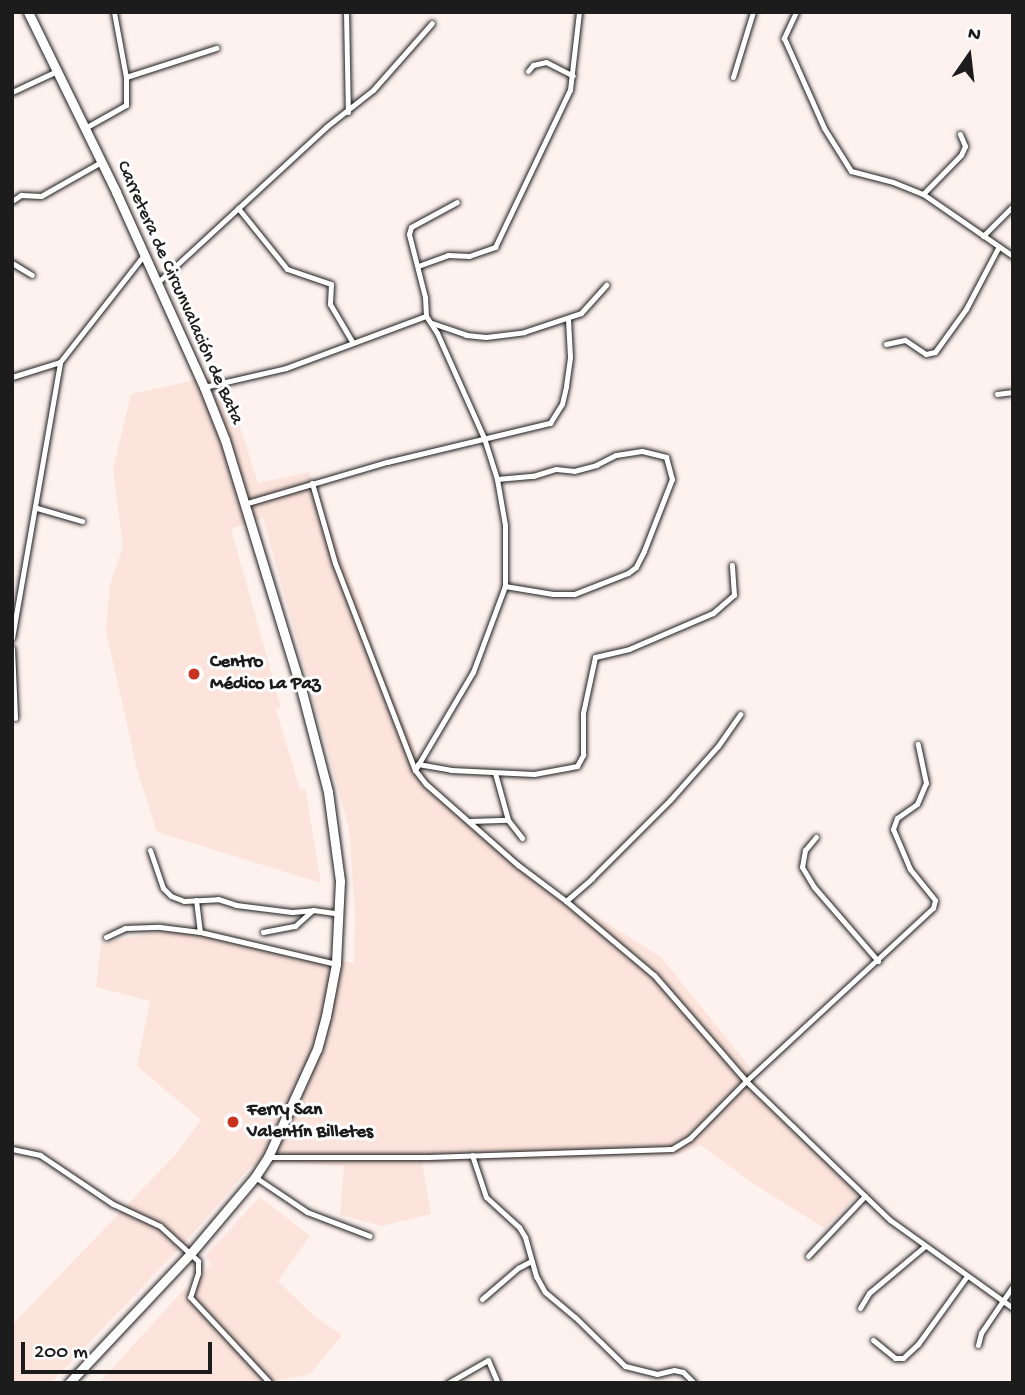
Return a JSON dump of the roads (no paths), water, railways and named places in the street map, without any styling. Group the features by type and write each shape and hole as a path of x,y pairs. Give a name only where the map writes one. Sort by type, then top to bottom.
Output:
{"main road":[{"name":"Carretera de Circunvalación de Bata","path":"28,12 101,162 204,387 244,504 301,688 328,792 340,881 336,964 317,1049 268,1157 255,1177 191,1254 69,1383"}],"street":[{"path":"85,128 126,105 126,78 114,12"},
{"path":"346,12 348,112"},
{"path":"418,267 448,255 469,256 495,247 559,115 573,76 579,12"},
{"path":"733,77 753,12"},
{"path":"796,12 784,38 824,128 842,159 857,174 893,182 923,194 1013,256"},
{"path":"156,284 326,127 348,112 394,69 432,23"},
{"path":"126,78 216,48"},
{"path":"528,71 533,65 546,62 573,76"},
{"path":"12,92 57,71"},
{"path":"923,194 961,155 965,146 960,134"},
{"path":"12,201 21,195 41,196 101,162"},
{"path":"417,767 473,672 505,586 505,525 497,478 484,438 428,319 409,229 457,202"},
{"path":"983,236 1013,206"},
{"path":"238,208 287,269 331,284 330,304 353,343"},
{"path":"886,344 905,340 926,354 935,352 966,309 998,248"},
{"path":"12,638 18,594 37,508 60,362 144,255"},
{"path":"12,263 32,275"},
{"path":"204,387 286,368 428,319 452,332 486,337 524,332 568,320 580,313 606,285"},
{"path":"244,504 312,482 550,423 562,404 566,386 570,357 568,320"},
{"path":"12,377 60,362"},
{"path":"998,394 1013,392"},
{"path":"497,478 533,476 556,469 574,471 616,455 642,451 666,457 673,479 644,551 636,567 628,573 575,594 553,594 505,586"},
{"path":"312,482 335,563 426,784 518,865 566,901 662,983 746,1081 890,1220 1013,1308"},
{"path":"37,508 82,521"},
{"path":"417,767 534,774 577,766 583,755 583,713 595,657 629,649 713,613 734,595 732,565"},
{"path":"12,648 15,718"},
{"path":"566,901 670,800 718,746 740,714"},
{"path":"268,1157 672,1149 690,1138 746,1081 878,961 928,914 935,904 932,896 910,869 893,829 897,818 917,804 926,783 918,744"},
{"path":"495,773 508,820 522,838"},
{"path":"470,821 508,820"},
{"path":"816,837 806,850 802,867 814,887 878,961"},
{"path":"150,850 163,888 171,896 184,901 218,899 236,905 292,912 313,910 340,914"},
{"path":"195,900 200,932"},
{"path":"263,932 295,926 313,910"},
{"path":"106,937 117,930 135,926 200,932 336,964"},
{"path":"12,1149 40,1155 113,1204 154,1222 191,1254 198,1267 190,1297 270,1383"},
{"path":"472,1155 486,1197 519,1227 545,1292 589,1329 625,1366 657,1374 674,1370 682,1372 694,1383"},
{"path":"255,1177 307,1212 370,1236"},
{"path":"808,1256 865,1196"},
{"path":"860,1308 869,1293 925,1246"},
{"path":"482,1299 517,1268 531,1261"},
{"path":"873,1340 895,1358 903,1358 918,1344 967,1276"},
{"path":"978,1345 981,1333 1013,1286"},
{"path":"448,1383 488,1360 498,1383"}],"place":[{"name":"Centro Médico La Paz","path":"194,674"},
{"name":"Ferry San Valentín Billetes","path":"233,1122"}]}
